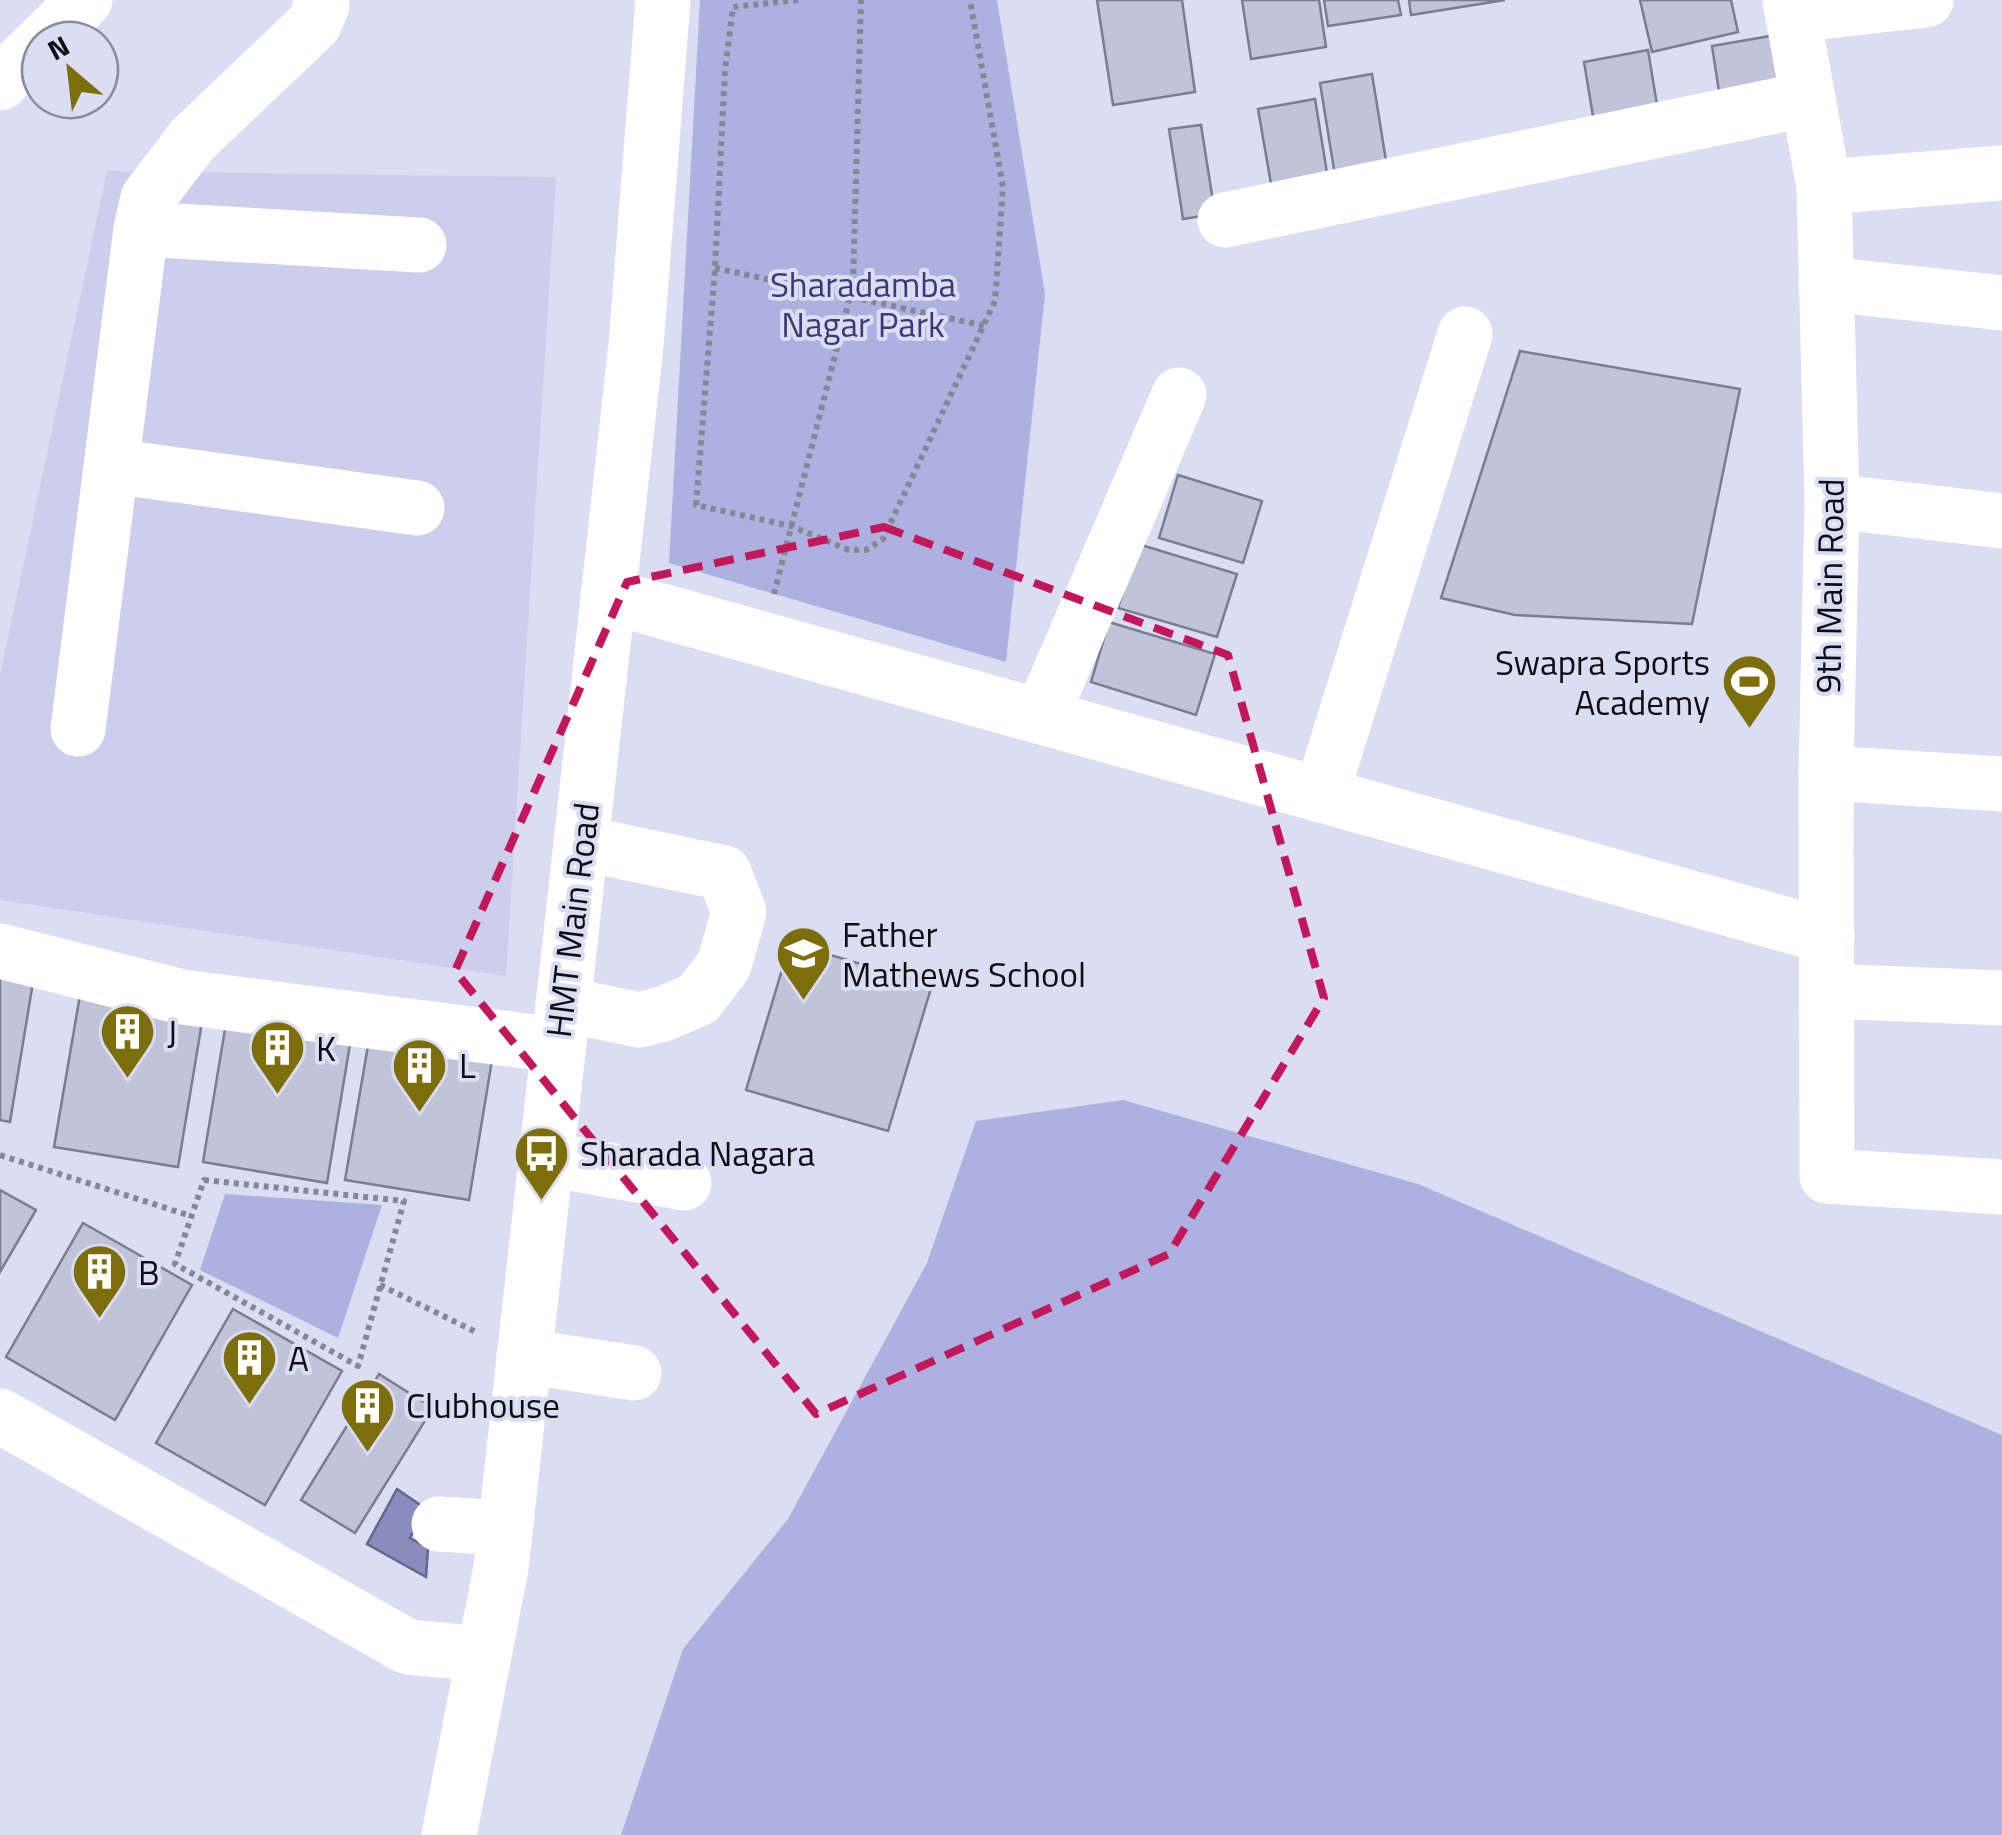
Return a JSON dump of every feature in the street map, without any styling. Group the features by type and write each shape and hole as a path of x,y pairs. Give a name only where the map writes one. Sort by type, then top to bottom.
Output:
{"street":[{"path":"65,20 85,0"},
{"path":"78,729 148,198 192,140 314,24 322,5 320,0"},
{"name":"HMT Main Road","path":"450,1835 501,1568 636,344 663,0"},
{"path":"1792,7 1926,0"},
{"name":"9th Main Road","path":"1792,7 1824,187 1832,501 1826,772 1827,1176 2002,1187"},
{"path":"0,82 20,63"},
{"path":"1225,220 1808,99"},
{"path":"1824,187 2002,172"},
{"path":"141,230 419,245"},
{"path":"1826,284 2002,303"},
{"path":"1321,795 1466,334"},
{"path":"1041,716 1179,395"},
{"path":"112,466 416,508"},
{"path":"1832,501 2002,520"},
{"path":"608,596 1827,936"},
{"path":"1826,772 2002,784"},
{"path":"0,950 182,998 560,1025 639,1020 698,999 724,965 739,912 724,873 580,843"},
{"path":"1826,991 2002,998"},
{"path":"546,1159 684,1184"},
{"path":"524,1356 634,1373"},
{"path":"0,1416 408,1647 484,1654"},
{"path":"439,1524 504,1528"}],"path":[{"path":"798,0 733,7 725,70 715,268 696,504 791,526 850,550 866,550 883,539 995,301 1004,187 970,0"},
{"path":"762,638 853,285 861,0"},
{"path":"715,268 986,326"},
{"path":"0,1156 190,1216"},
{"path":"204,1180 404,1201 358,1366 175,1264 190,1216 204,1180"},
{"path":"380,1285 524,1356"}],"highlighted area":[{"path":"884,527 1228,655 1324,998 1169,1254 816,1414 455,971 627,582"}],"shaded area":[{"path":"107,171 556,177 506,976 0,900 0,675"},
{"path":"397,1489 426,1509 410,1538 428,1548 426,1577 367,1544"}],"green space":[{"name":"Sharadamba Nagar Park","path":"700,0 997,0 1045,294 1006,662 669,563"},
{"path":"1123,1100 1418,1184 2002,1435 2002,1835 621,1835 683,1649 788,1519 927,1263 976,1121"},
{"path":"225,1194 382,1205 338,1338 200,1270"}],"building":[{"path":"1097,0 1182,0 1195,92 1113,105"},
{"path":"1242,0 1319,0 1326,47 1251,59"},
{"path":"1324,0 1398,0 1401,15 1328,26"},
{"path":"1409,0 1505,0 1411,15"},
{"path":"1640,0 1731,0 1738,32 1652,52"},
{"path":"1776,35 1787,100 1722,111 1712,46"},
{"path":"1648,50 1660,123 1596,134 1584,62"},
{"path":"1372,74 1389,179 1337,188 1320,83"},
{"path":"1315,99 1330,191 1274,201 1258,109"},
{"path":"1201,125 1215,214 1183,219 1169,129"},
{"path":"1520,351 1740,389 1692,624 1515,615 1441,598"},
{"path":"1178,475 1262,501 1243,563 1159,538"},
{"path":"1138,544 1237,574 1217,637 1118,608"},
{"path":"1109,622 1215,654 1196,715 1091,682"},
{"path":"790,943 932,985 888,1131 746,1090"},
{"path":"0,964 35,970 10,1122 0,1120"},
{"name":"J","path":"80,995 203,1016 178,1167 54,1147"},
{"name":"K","path":"228,1011 352,1032 327,1183 203,1162"},
{"name":"L","path":"371,1028 494,1048 469,1200 345,1180"},
{"path":"0,1190 36,1210 0,1272"},
{"name":"B","path":"83,1223 192,1285 115,1420 6,1357"},
{"name":"A","path":"233,1309 342,1371 265,1505 156,1443"},
{"name":"Clubhouse","path":"379,1374 433,1408 355,1533 301,1500"}],"place":[{"name":"Swapra Sports Academy","path":"1749,731"},
{"name":"Father Mathews School","path":"803,1003"},
{"name":"J","path":"128,1081"},
{"name":"K","path":"277,1097"},
{"name":"L","path":"420,1114"},
{"name":"Sharada Nagara","path":"541,1202"},
{"name":"B","path":"99,1321"},
{"name":"A","path":"249,1407"},
{"name":"Clubhouse","path":"367,1454"}]}
